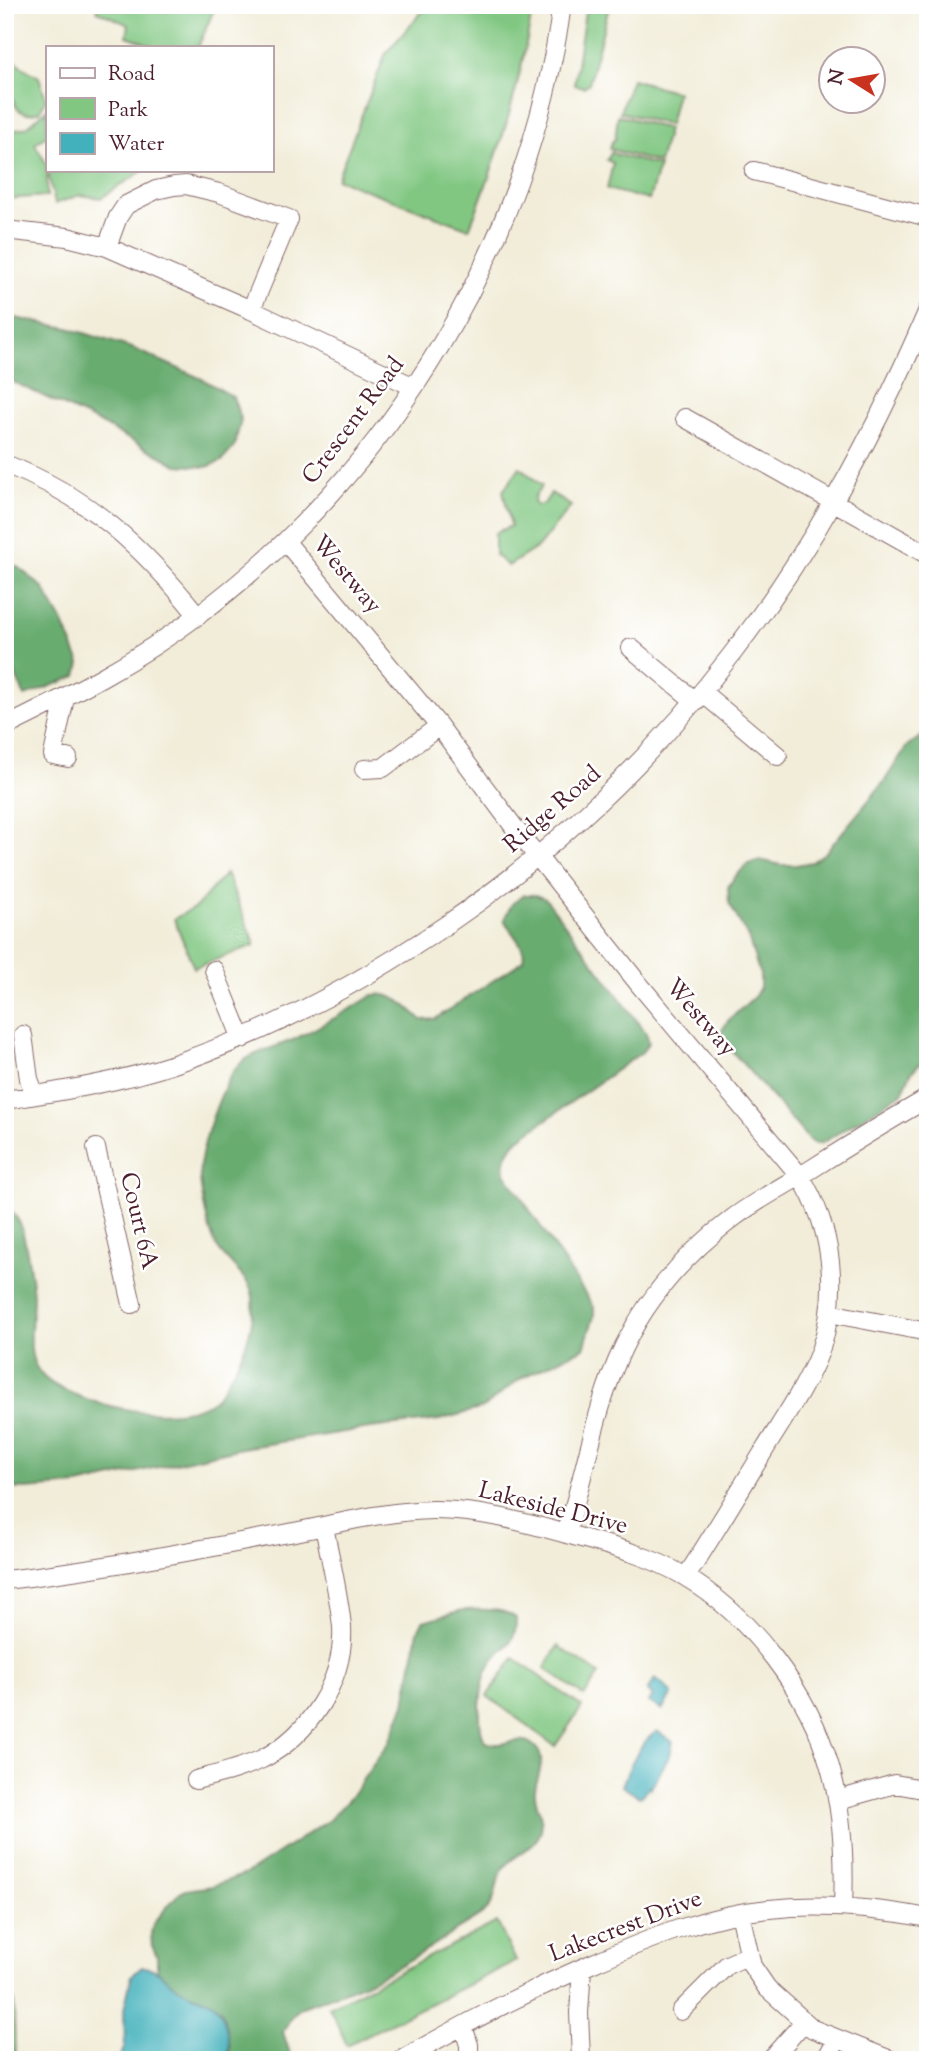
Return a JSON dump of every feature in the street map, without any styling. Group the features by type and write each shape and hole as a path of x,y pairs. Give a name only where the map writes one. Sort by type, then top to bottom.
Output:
{"street":[{"name":"Crescent Road","path":"5,727 117,670 198,616 286,542 350,473 414,387 465,303 506,214 549,81 562,5"},
{"path":"754,171 928,217"},
{"path":"107,247 118,217 126,205 156,190 174,186 186,185 219,193 289,219 251,310"},
{"path":"5,230 67,237 107,247 251,310 414,387"},
{"name":"Ridge Road","path":"5,1100 145,1072 242,1039 302,1012 405,953 473,907 538,857 614,790 699,698 768,606 835,501 889,397 928,310"},
{"path":"685,418 928,555"},
{"path":"5,464 47,481 99,513 133,542 198,616"},
{"name":"Westway","path":"286,542 439,726 638,983 800,1176 815,1202 829,1249 832,1270 829,1313 819,1353 805,1381 686,1577"},
{"path":"631,648 778,756"},
{"path":"65,698 53,755 68,758"},
{"path":"364,769 383,768 439,726"},
{"path":"214,970 242,1039"},
{"path":"23,1035 29,1079 35,1095"},
{"path":"566,1534 610,1379 624,1345 652,1299 670,1276 734,1216 928,1098"},
{"name":"Court 6A","path":"96,1148 132,1304"},
{"path":"829,1313 928,1332"},
{"name":"Lakeside Drive","path":"5,1580 85,1571 379,1515 435,1510 489,1516 566,1534 644,1558 686,1577 710,1594 754,1635 789,1681 817,1731 830,1765 838,1800 843,1854 843,1907"},
{"path":"196,1780 233,1771 265,1758 301,1729 319,1708 328,1691 341,1647 342,1625 324,1526"},
{"path":"838,1800 895,1784 928,1790"},
{"name":"Lakecrest Drive","path":"401,2060 512,2000 638,1943 688,1926 740,1913 800,1906 873,1909 928,1918"},
{"path":"740,1913 749,1955 760,1980 804,2022 837,2040 891,2060"},
{"path":"681,2011 727,1965 749,1955"},
{"path":"580,2059 582,1968"},
{"path":"770,2060 804,2022"},
{"path":"463,2026 469,2045 469,2060"},
{"path":"825,2060 837,2040"}],"green space":[{"path":"98,5 216,5 198,46 153,46 127,36 129,25 97,11"},
{"path":"428,5 533,5 508,119 469,229 337,179 386,53"},
{"path":"586,5 606,5 608,11 589,83 584,87 574,85"},
{"path":"5,50 22,67 39,77 46,99 40,111 23,112 13,99 5,94"},
{"path":"632,79 677,92 669,125 620,112"},
{"path":"46,110 46,136 35,144 46,163 47,196 5,199 5,132 27,127"},
{"path":"618,115 668,129 659,163 610,149 612,141 615,140"},
{"path":"611,153 659,166 649,200 607,189 613,163 607,160"},
{"path":"50,172 141,172 101,198 80,195 55,204 49,177"},
{"path":"5,316 68,328 132,348 202,379 233,397 241,420 234,447 222,461 207,467 177,465 94,420 5,378"},
{"path":"520,467 542,486 534,503 538,506 544,504 551,493 571,506 538,547 508,566 495,555 495,533 511,526 503,491"},
{"path":"5,560 21,569 43,588 62,621 80,663 77,676 25,696 12,664 6,630"},
{"path":"928,732 928,1061 918,1065 911,1073 902,1093 822,1143 815,1144 724,1042 721,1032 728,1021 755,996 760,987 760,975 748,937 729,903 728,887 748,864 760,860 796,865 812,862 826,852 884,782 907,746"},
{"path":"226,873 255,945 194,968 174,919 197,906"},
{"path":"524,895 546,899 646,1033 649,1043 642,1052 516,1141 505,1160 505,1173 594,1307 594,1316 584,1348 521,1378 483,1408 439,1420 242,1448 78,1485 5,1488 5,1207 16,1218 24,1236 33,1295 32,1357 44,1377 72,1394 134,1411 177,1412 197,1408 213,1400 222,1390 242,1353 249,1335 253,1307 248,1284 217,1247 202,1195 200,1165 205,1142 216,1107 231,1075 246,1059 295,1039 373,995 381,994 394,998 422,1020 435,1019 524,960 520,944 504,919 512,904"},
{"path":"463,1610 497,1611 516,1618 514,1635 490,1665 484,1682 480,1703 482,1734 485,1742 492,1744 525,1741 540,1754 541,1766 535,1791 541,1818 540,1833 530,1847 502,1870 494,1898 482,1915 389,1971 300,2008 291,2017 283,2032 292,2060 228,2060 230,2046 221,2009 175,1987 157,1970 157,1956 152,1946 153,1924 178,1894 186,1890 213,1886 248,1873 329,1820 350,1798 389,1742 405,1704 418,1631 423,1621"},
{"path":"558,1646 599,1674 584,1696 545,1668"},
{"path":"514,1658 582,1707 555,1746 487,1696"},
{"path":"497,1922 516,1961 347,2045 329,2007"},
{"path":"14,2000 15,2060 5,2060 5,2009"}],"water":[{"path":"655,1679 672,1694 662,1710 649,1702 653,1696 647,1691"},
{"path":"657,1731 673,1742 670,1755 651,1788 639,1797 622,1786 631,1763"},
{"path":"142,1967 156,1971 185,1992 215,2005 224,2021 229,2041 228,2050 220,2060 118,2060 125,2047 124,2009 132,1975"}]}
